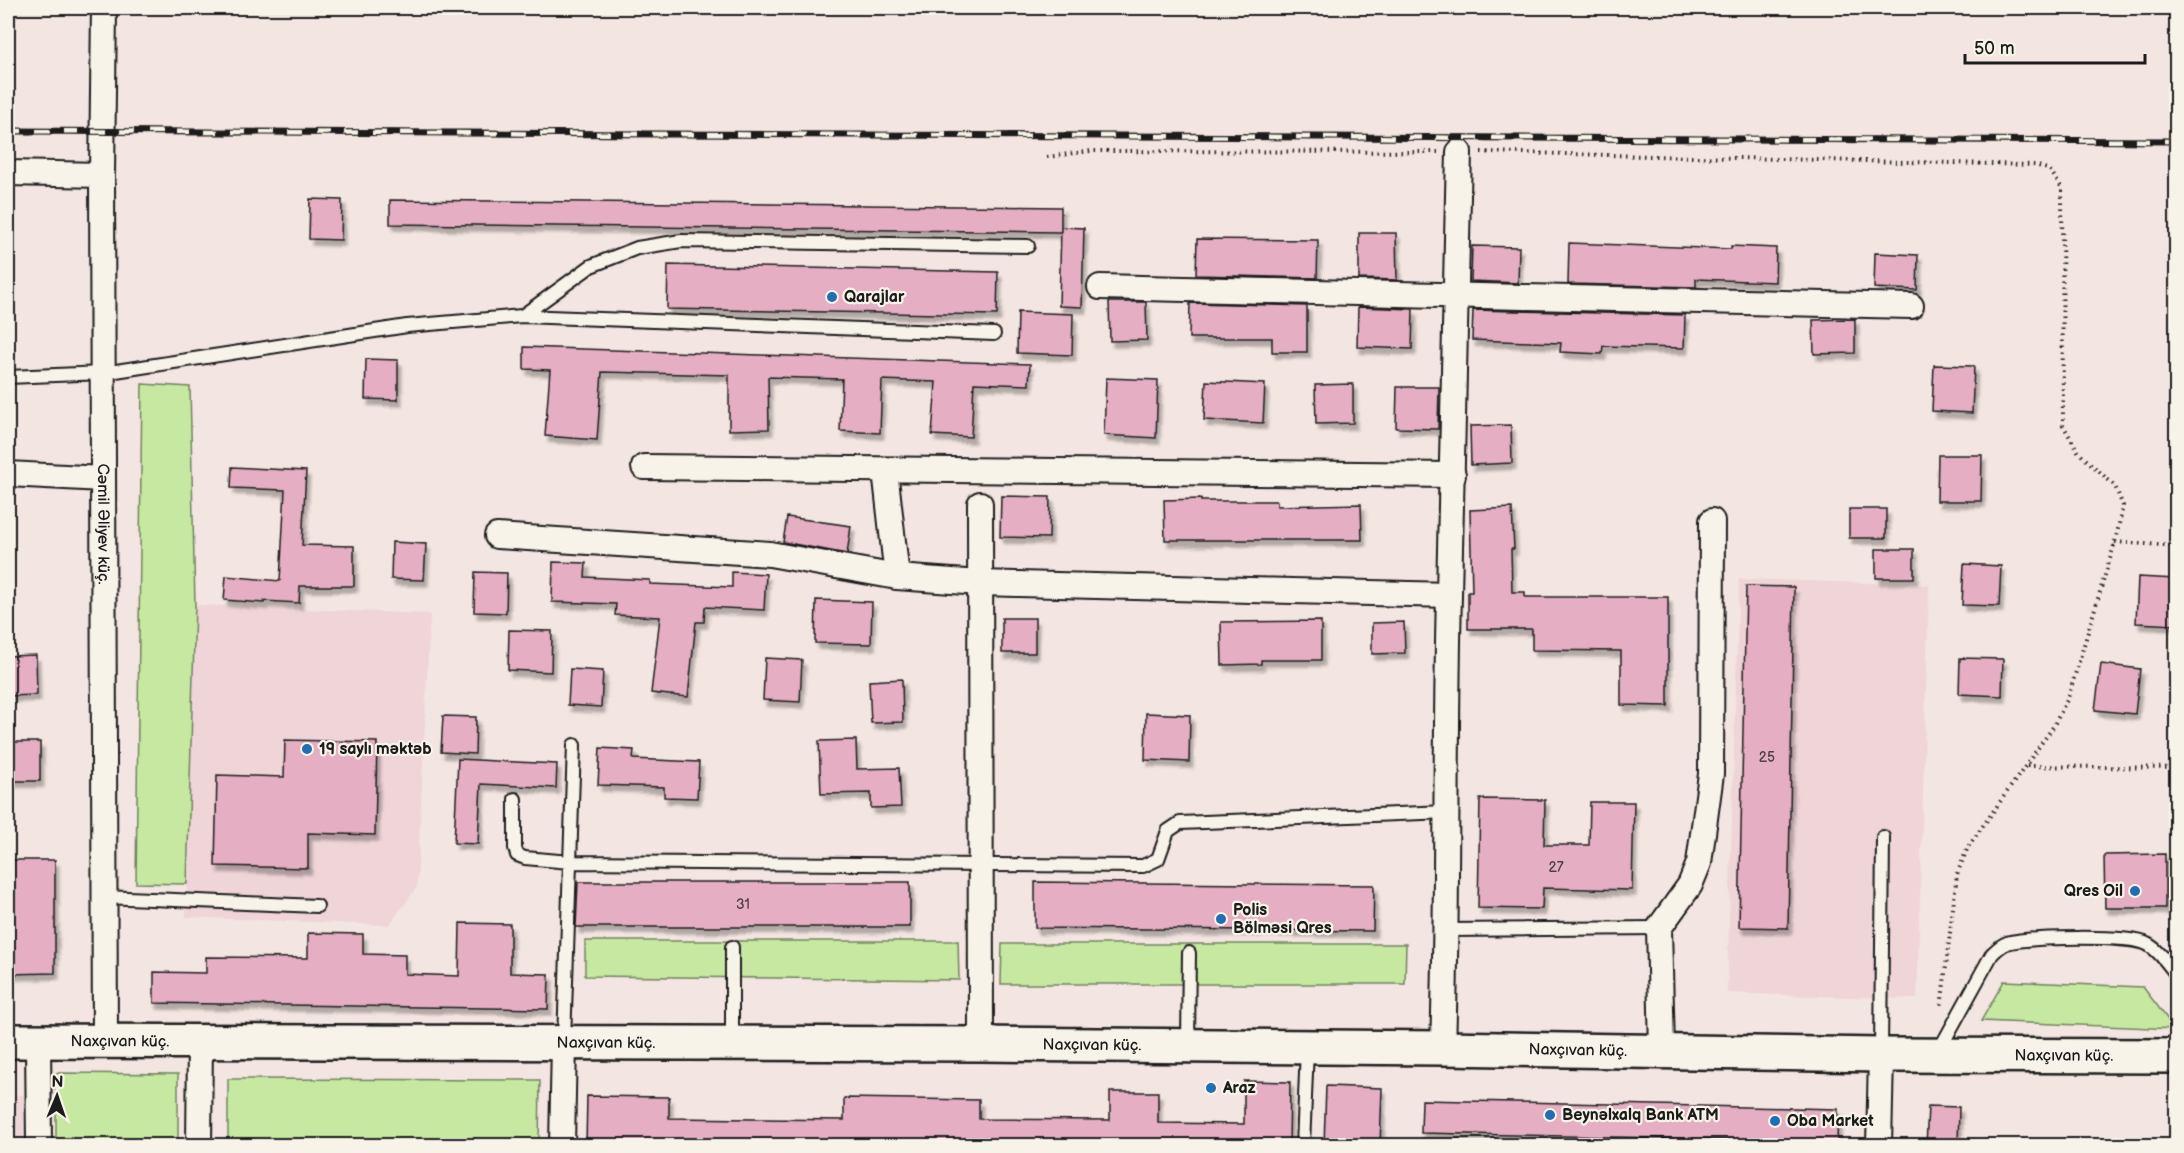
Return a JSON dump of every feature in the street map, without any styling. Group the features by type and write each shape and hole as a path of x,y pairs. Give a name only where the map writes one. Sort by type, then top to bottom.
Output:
{"street":[{"name":"Cəmil Əliyev küç.","path":"104,8 102,479 105,1041"},
{"path":"1443,1048 1447,930 1449,596 1459,152"},
{"path":"8,173 102,175"},
{"path":"1100,287 1911,306"},
{"path":"644,467 1453,475"},
{"path":"885,470 897,577"},
{"path":"8,474 102,479"},
{"path":"980,504 981,1044"},
{"path":"1662,1050 1659,928 1690,885 1699,863 1711,774 1712,521"},
{"path":"496,536 770,554 897,577 980,583 1449,596"},
{"path":"199,1146 200,1040"},
{"path":"23,1041 39,1146"},
{"name":"Naxçıvan küç.","path":"23,1041 1307,1046 1881,1055 2176,1056"},
{"path":"562,1146 564,1042"},
{"path":"1879,1146 1881,1055"}],"lane":[{"path":"522,316 591,266 637,248 681,242 1028,246"},
{"path":"8,377 103,373 407,327 522,316 994,334"},
{"path":"564,1042 574,745"},
{"path":"515,799 517,855 525,858 570,862 1143,866 1158,859 1168,831 1180,823 1448,812"},
{"path":"1881,1055 1883,837"},
{"path":"104,897 317,906"},
{"path":"1447,930 1659,928"},
{"path":"1936,1054 1992,954 2005,944 2024,940 2129,939 2146,944 2161,956 2176,974"},
{"path":"732,946 732,1042"},
{"path":"1188,1046 1189,953"},
{"path":"1303,1146 1307,1046"}],"path":[{"path":"1047,157 1091,152 1459,152 2035,165 2050,170 2062,188 2063,425 2079,453 2115,486 2123,506 2115,542 2068,698 2053,727 1968,847 1957,874 1939,1018"},
{"path":"2115,542 2176,546"},
{"path":"2026,766 2176,768"},
{"path":"228,1142 401,1146"}],"shaded area":[{"path":"1739,579 1929,585 1917,999 1727,993"},
{"name":"19 saylı məktəb","path":"195,605 430,614 417,887 389,925 186,917"},
{"path":"8,1095 24,1095 24,1145 8,1145"}],"green space":[{"path":"142,384 190,387 195,605 187,884 136,883"},
{"path":"585,941 958,941 959,980 585,976"},
{"path":"1002,944 1406,944 1405,984 1001,984"},
{"path":"2004,981 2143,987 2175,1029 1981,1021"},
{"path":"56,1073 178,1074 178,1145 56,1145"},
{"path":"228,1079 540,1080 539,1145 228,1145"}],"building":[{"path":"310,199 342,200 341,240 309,239"},
{"path":"390,200 1061,207 1061,232 390,224"},
{"path":"1061,227 1084,228 1082,307 1059,306"},
{"path":"1359,233 1396,233 1397,280 1359,279"},
{"path":"1197,239 1318,240 1317,278 1196,275"},
{"path":"1569,243 1731,249 1731,246 1776,248 1775,282 1696,279 1696,287 1568,284"},
{"path":"1472,246 1519,247 1518,283 1471,281"},
{"path":"1875,253 1918,255 1917,290 1874,288"},
{"name":"Qarajlar","path":"668,265 998,272 997,315 667,309"},
{"path":"1109,302 1146,302 1147,340 1110,341"},
{"path":"1190,303 1307,306 1307,352 1272,352 1272,338 1189,338"},
{"path":"1358,307 1413,309 1412,349 1357,347"},
{"path":"1473,310 1685,315 1684,348 1603,346 1602,354 1560,352 1561,343 1472,340"},
{"path":"1018,312 1073,314 1072,355 1017,353"},
{"path":"1855,319 1855,353 1814,354 1813,320"},
{"path":"524,347 1030,364 1029,385 974,383 971,437 932,435 936,382 882,380 880,433 840,431 842,379 768,377 769,429 729,430 729,375 602,372 597,440 545,436 550,370 524,369"},
{"path":"366,359 398,360 398,400 365,399"},
{"path":"1934,365 1974,366 1972,413 1932,411"},
{"path":"1106,378 1158,380 1156,438 1104,435"},
{"path":"1206,381 1265,384 1263,423 1204,420"},
{"path":"1353,384 1353,423 1316,424 1315,385"},
{"path":"1397,387 1439,387 1438,429 1396,428"},
{"path":"1511,425 1512,463 1471,465 1470,426"},
{"path":"1938,455 1982,455 1981,501 1937,501"},
{"path":"232,467 306,471 302,545 354,546 354,586 300,586 299,603 224,600 226,576 280,581 285,490 231,488"},
{"path":"1001,496 1050,497 1049,538 1000,537"},
{"path":"1201,499 1201,501 1277,501 1277,506 1361,504 1362,540 1165,540 1164,500"},
{"path":"1512,508 1514,549 1511,549 1512,592 1525,592 1525,597 1668,597 1668,706 1621,705 1621,651 1532,650 1532,629 1468,629 1468,592 1472,592 1470,510"},
{"path":"1849,509 1886,509 1886,538 1849,538"},
{"path":"787,517 851,526 847,554 783,542"},
{"path":"392,542 426,544 424,580 391,579"},
{"path":"1876,549 1914,549 1914,578 1876,578"},
{"path":"553,562 586,563 585,577 650,580 650,584 732,587 732,572 766,574 764,610 705,607 704,622 696,622 688,697 651,693 660,617 615,615 616,604 552,602"},
{"path":"1964,564 2001,566 1999,606 1962,605"},
{"path":"475,572 507,573 506,613 474,612"},
{"path":"2138,577 2176,579 2176,625 2136,623"},
{"path":"1746,586 1794,587 1788,928 1739,927"},
{"path":"816,600 872,602 871,644 815,643"},
{"path":"1002,618 1035,618 1035,653 1002,653"},
{"path":"1321,621 1321,660 1261,660 1261,664 1222,665 1221,622"},
{"path":"1404,622 1405,653 1372,654 1372,623"},
{"path":"509,630 552,631 551,672 508,670"},
{"path":"36,655 37,695 8,696 8,656"},
{"path":"765,658 802,660 800,702 763,700"},
{"path":"1960,658 2003,659 2002,696 1959,694"},
{"path":"2101,664 2140,669 2135,714 2095,710"},
{"path":"570,669 603,671 601,707 568,705"},
{"path":"902,679 903,722 871,723 869,681"},
{"path":"1146,713 1190,715 1189,762 1145,760"},
{"path":"443,716 476,717 475,754 441,752"},
{"path":"285,740 377,742 375,835 308,833 308,868 215,866 217,775 284,777"},
{"path":"856,740 857,769 899,768 901,807 871,808 871,793 821,794 819,741"},
{"path":"8,742 40,742 40,781 8,781"},
{"path":"600,748 634,750 633,759 699,762 697,798 664,797 664,787 598,785"},
{"path":"458,759 557,764 556,788 481,784 478,844 454,843"},
{"path":"1480,799 1545,800 1544,845 1589,845 1590,802 1634,802 1632,890 1543,888 1542,909 1478,908"},
{"path":"2165,854 2165,908 2105,908 2104,855"},
{"path":"8,860 55,860 55,973 8,974"},
{"path":"578,882 910,882 910,927 576,927"},
{"path":"1035,882 1374,885 1373,931 1035,928"},
{"path":"460,923 510,924 510,973 549,974 548,1009 154,1003 154,972 206,973 206,957 308,958 308,933 363,934 363,954 405,955 405,974 459,976"},
{"path":"1244,1081 1290,1082 1289,1146 881,1146 625,1143 625,1146 586,1146 587,1096 669,1097 669,1118 844,1120 844,1098 979,1100 979,1119 1110,1120 1110,1092 1158,1092 1158,1123 1244,1124"},
{"path":"1326,1086 1382,1088 1380,1146 1324,1146"},
{"path":"1422,1100 1838,1109 1837,1142 1421,1133"},
{"path":"1928,1106 1959,1107 1958,1146 1926,1146"}],"railway":[{"path":"8,131 2176,141"}],"place":[{"name":"Qarajlar","path":"832,297"},
{"name":"19 saylı məktəb","path":"307,749"},
{"name":"Qres Oil","path":"2135,891"},
{"name":"Polis Bölməsi Qres","path":"1221,919"},
{"name":"Araz","path":"1211,1088"},
{"name":"Beynəlxalq Bank ATM","path":"1550,1115"},
{"name":"Oba Market","path":"1775,1121"}]}
